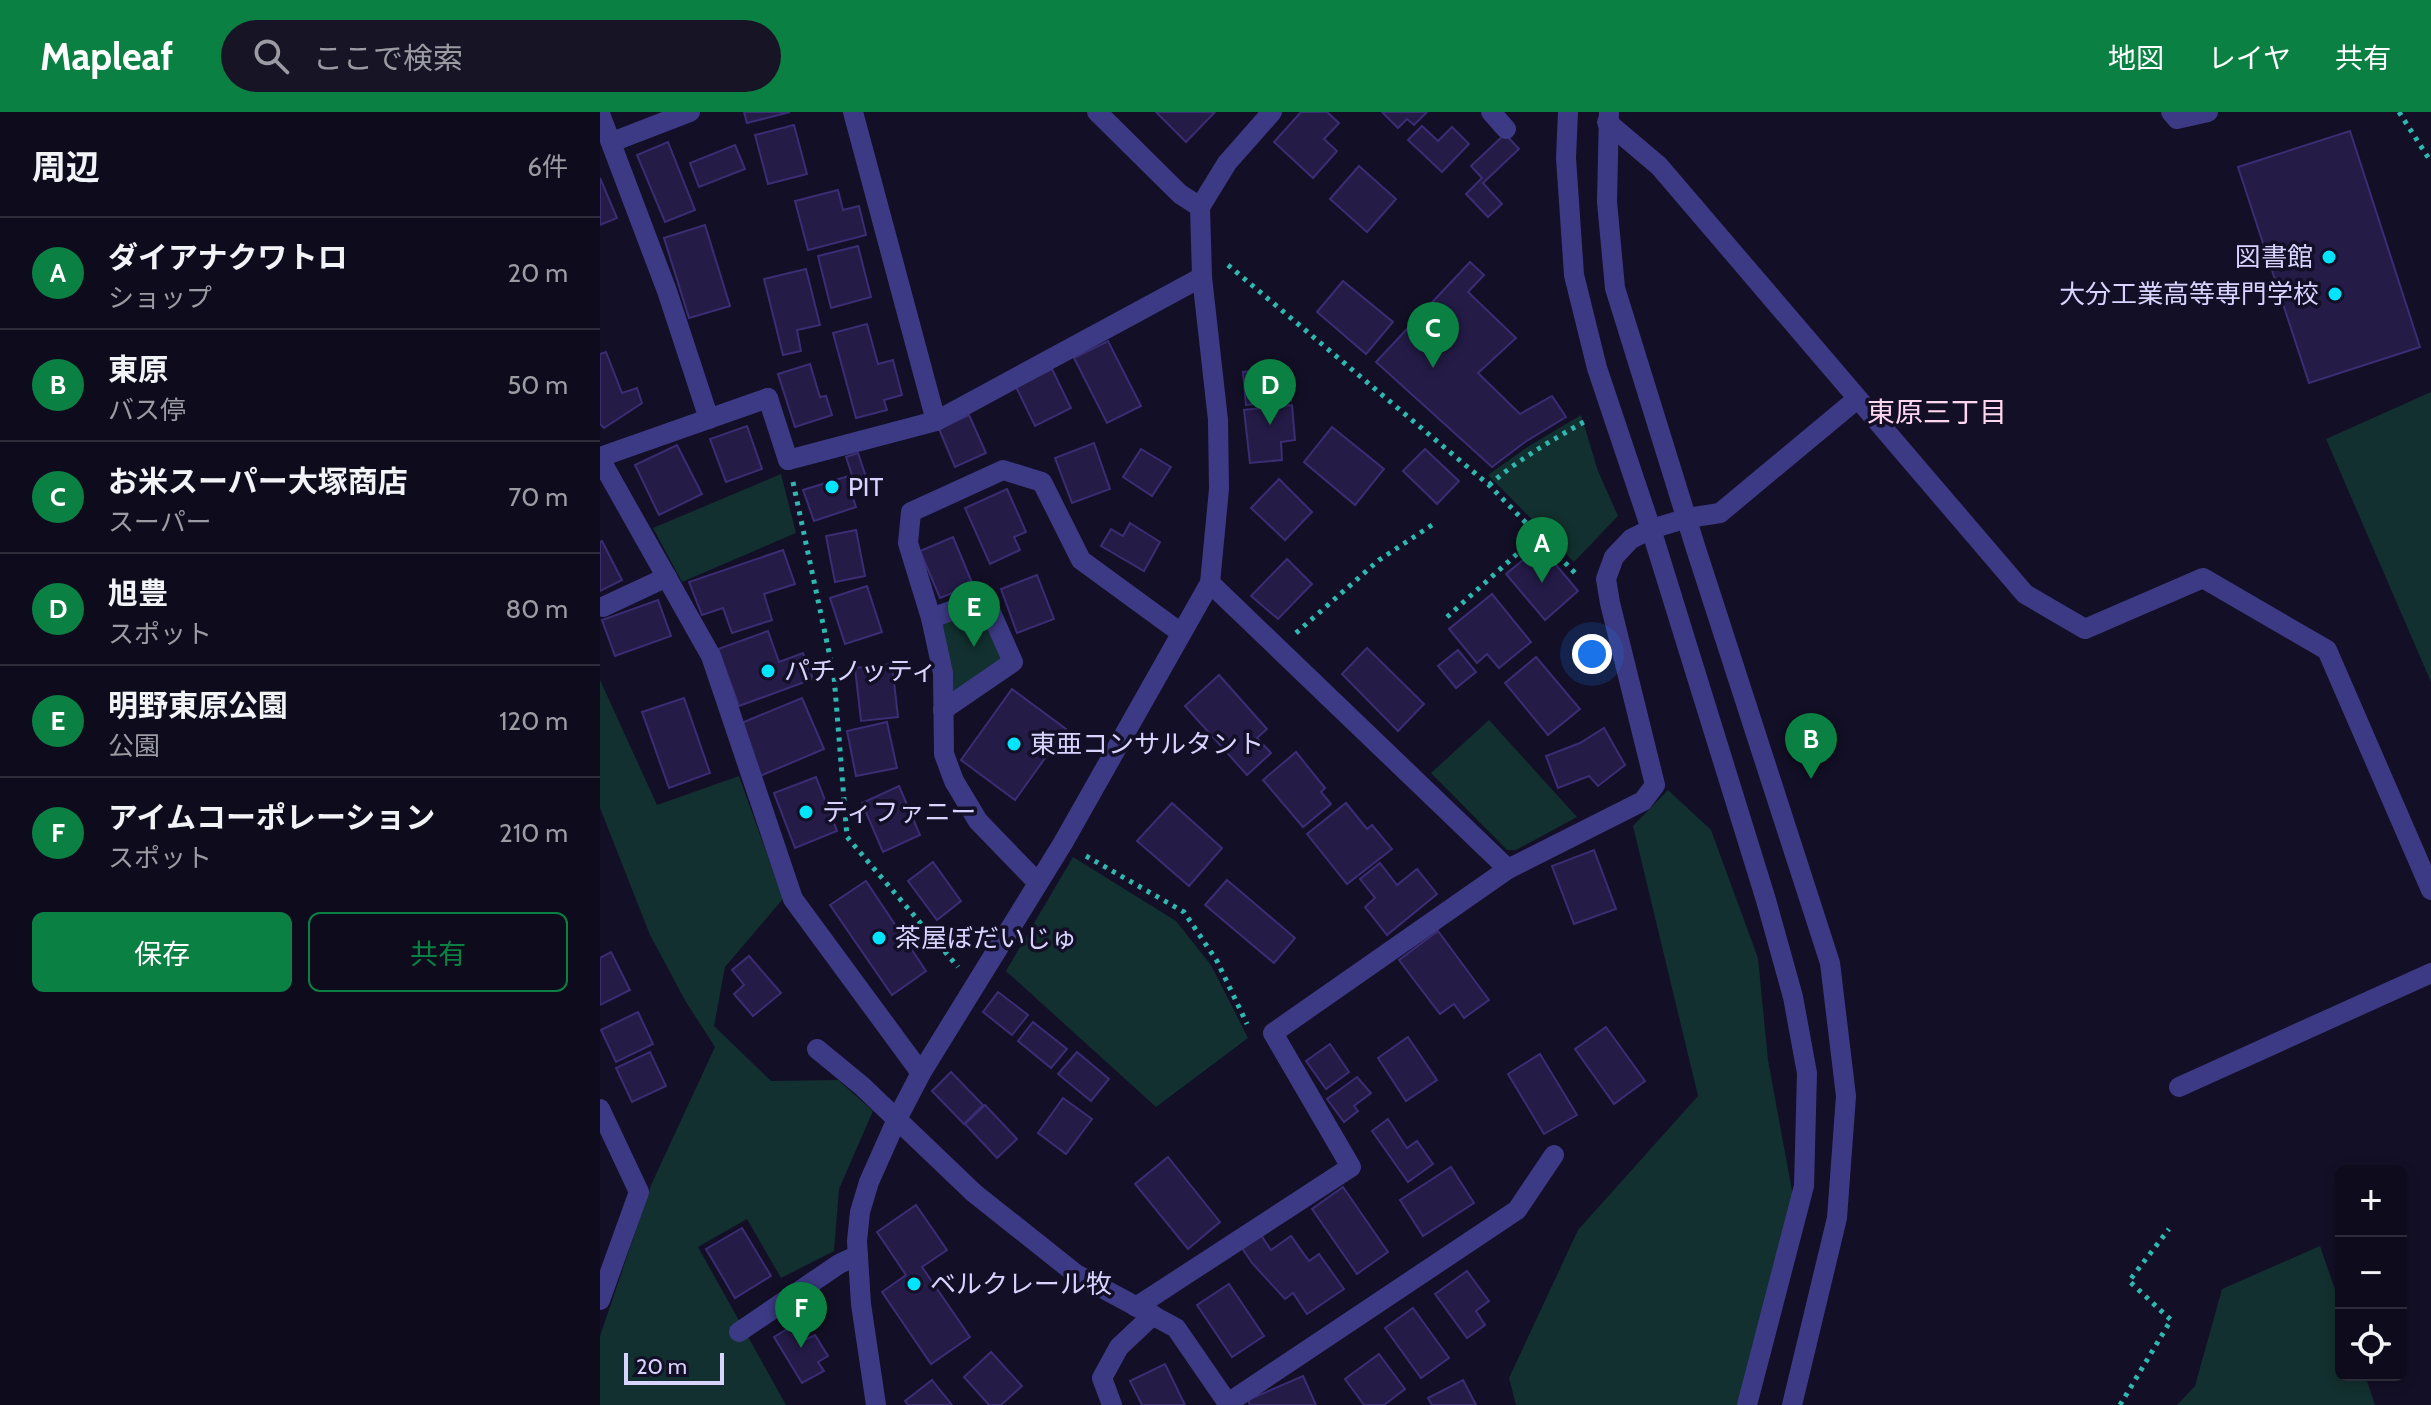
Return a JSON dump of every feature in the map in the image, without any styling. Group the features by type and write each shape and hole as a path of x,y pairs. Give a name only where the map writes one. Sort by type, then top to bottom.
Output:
{"street":[{"path":"612,142 690,112"},
{"path":"853,112 936,421"},
{"path":"1097,112 1180,194 1200,207"},
{"path":"876,1405 861,1304 858,1255 860,1212 869,1182 921,1073 1063,843 1210,583 1219,475 1218,420 1202,277 1200,207 1227,163 1272,112"},
{"path":"1491,112 1506,129"},
{"path":"1568,112 1566,158 1574,275 1597,368 1651,529 1766,900 1793,997 1807,1073 1804,1186 1747,1405"},
{"path":"2171,112 2177,119 2208,112"},
{"path":"600,114 667,291 709,419"},
{"path":"1608,117 1659,166 2025,594 2085,629 2203,578 2327,650 2431,890"},
{"path":"1608,117 1607,202 1615,288 1830,963 1846,1096 1837,1218 1792,1405"},
{"path":"921,1073 793,899 711,656 600,458 768,398 788,460 936,421 1202,277"},
{"path":"1112,1405 1102,1378 1144,1311 1351,1167 1273,1033 1508,869 1643,801 1655,785 1610,603 1606,579 1614,557 1631,539 1651,529 1720,513 1857,399"},
{"path":"1038,883 978,821 954,781 944,754 943,673 931,618 908,543 911,512 1003,470 1042,482 1081,560 1181,633"},
{"path":"603,607 667,577"},
{"path":"1210,583 1508,869"},
{"path":"931,618 985,599 1013,662 943,710"},
{"path":"2179,1087 2431,973"},
{"path":"817,1049 862,1086 974,1193 1076,1274 1176,1328 1228,1404 1517,1210 1554,1155"},
{"path":"600,1109 639,1192 600,1300"},
{"path":"739,1332 839,1264 858,1255"}],"path":[{"path":"2399,112 2431,162"},
{"path":"1199,241 1489,485 1589,587 1610,603"},
{"path":"1489,485 1540,446 1590,418"},
{"path":"788,460 834,676 847,837 954,961"},
{"path":"1278,650 1379,560 1432,525"},
{"path":"1447,617 1538,535"},
{"path":"1063,843 1184,912 1217,961 1256,1043 1273,1033"},
{"path":"2120,1405 2171,1320 2129,1281 2169,1229"}],"green space":[{"path":"2431,392 2431,682 2326,439"},
{"path":"1581,415 1598,471 1618,516 1574,562 1488,475"},
{"path":"781,474 796,533 682,582 653,528"},
{"path":"983,602 1009,661 955,698 938,619"},
{"path":"600,680 657,805 739,776 783,899 725,967 714,1026 771,1081 838,1080 873,1111 839,1189 834,1251 781,1278 747,1219 698,1247 786,1405 600,1405 600,1336 652,1183 715,1047 686,1002 650,935 600,808"},
{"path":"1489,720 1577,817 1516,850 1507,850 1431,773"},
{"path":"1668,790 1711,830 1758,958 1768,1060 1795,1207 1754,1405 1516,1405 1509,1378 1578,1230 1698,1096 1633,826"},
{"path":"1073,857 1176,921 1211,965 1248,1038 1156,1107 1006,971"},
{"path":"2320,1246 2335,1290 2335,1381 2367,1381 2375,1405 2177,1405 2195,1386 2222,1289"}],"building":[{"path":"744,112 790,112 747,123"},
{"path":"1156,112 1215,112 1186,142"},
{"path":"1301,112 1327,112 1339,123 1324,139 1337,151 1313,178 1274,142"},
{"path":"1382,112 1427,112 1414,125 1407,119 1398,128"},
{"path":"794,125 807,174 768,184 755,135"},
{"path":"1422,126 1438,141 1452,127 1469,144 1442,172 1408,140"},
{"name":"図書館","path":"2350,131 2420,347 2309,383 2238,167"},
{"path":"1505,134 1519,149 1483,183 1502,204 1488,217 1466,194 1482,178 1471,166"},
{"path":"668,142 695,210 665,222 637,155"},
{"path":"735,145 745,169 699,187 690,163"},
{"path":"1359,166 1396,199 1367,232 1330,199"},
{"path":"600,178 617,218 600,225"},
{"path":"838,190 843,210 859,206 866,235 808,250 795,201"},
{"path":"705,225 730,306 689,318 664,238"},
{"path":"858,246 871,297 831,308 818,256"},
{"path":"1470,262 1484,275 1468,292 1516,338 1478,373 1520,414 1552,396 1566,417 1492,467 1376,362"},
{"path":"806,269 820,325 797,330 801,351 783,355 764,279"},
{"path":"1343,281 1393,322 1366,354 1317,312"},
{"path":"867,324 878,364 893,360 902,395 884,400 887,410 856,418 833,333"},
{"path":"1108,341 1141,406 1107,423 1074,358"},
{"path":"606,352 622,393 637,388 642,403 604,428 600,424 600,354"},
{"path":"810,364 820,397 826,396 832,415 795,427 778,374"},
{"path":"1288,367 1291,401 1246,405 1243,372"},
{"path":"1052,369 1071,408 1035,426 1016,387"},
{"path":"1292,405 1295,440 1281,442 1282,460 1250,463 1244,410"},
{"path":"969,415 986,453 955,467 939,429"},
{"path":"747,426 762,469 726,482 710,439"},
{"path":"1332,427 1384,469 1355,505 1304,462"},
{"path":"1094,443 1110,489 1072,503 1055,458"},
{"path":"677,445 702,494 659,515 635,465"},
{"path":"1141,449 1171,467 1152,496 1123,477"},
{"path":"1425,449 1459,481 1437,504 1403,471"},
{"name":"PIT","path":"858,453 866,477 848,483 856,507 814,521 803,490 852,475 846,457"},
{"path":"1279,479 1312,512 1285,540 1251,508"},
{"path":"1007,489 1026,532 1014,537 1020,550 990,564 965,508"},
{"path":"1130,523 1160,542 1144,571 1101,546 1111,529 1123,536"},
{"path":"856,530 865,576 835,582 826,536"},
{"path":"953,537 973,585 940,598 920,551"},
{"path":"600,542 622,580 600,591"},
{"path":"1540,546 1578,591 1545,620 1506,574"},
{"path":"783,550 795,584 764,594 772,620 732,633 723,608 702,615 689,582"},
{"path":"1287,559 1312,584 1278,619 1251,596"},
{"path":"1037,575 1054,619 1017,633 1001,589"},
{"path":"867,586 882,632 845,644 830,598"},
{"path":"1492,594 1531,642 1499,668 1487,654 1477,663 1449,629"},
{"path":"658,600 671,636 615,656 602,620"},
{"name":"パチノッティ","path":"768,631 779,662 803,653 813,679 739,706 718,649"},
{"path":"1367,648 1424,704 1398,731 1342,674"},
{"path":"1458,650 1476,672 1456,688 1438,666"},
{"path":"1536,657 1580,709 1548,735 1505,683"},
{"path":"892,664 898,717 861,721 855,668"},
{"path":"1219,675 1267,729 1257,738 1271,753 1247,775 1185,706"},
{"name":"東亜コンサルタント","path":"1012,689 1066,729 1015,800 961,760"},
{"path":"684,698 710,773 669,788 642,712"},
{"path":"802,698 824,749 760,776 739,724"},
{"path":"887,722 897,768 856,776 847,731"},
{"path":"1604,728 1625,765 1598,786 1589,776 1558,788 1546,756 1580,743"},
{"path":"1296,752 1325,788 1321,792 1331,804 1303,827 1263,780"},
{"name":"ティファニー","path":"816,777 837,831 795,848 774,793"},
{"path":"899,786 920,835 883,852 862,803"},
{"path":"1172,803 1222,848 1189,886 1137,841"},
{"path":"1346,803 1367,829 1372,825 1392,849 1347,884 1307,834"},
{"path":"1594,850 1616,909 1574,924 1552,866"},
{"path":"933,862 961,901 937,920 908,881"},
{"path":"1380,863 1397,885 1417,869 1437,894 1387,935 1365,907 1375,898 1360,879"},
{"path":"1227,880 1295,938 1274,963 1205,905"},
{"name":"茶屋ぼだいじゅ","path":"866,881 926,971 892,995 830,905"},
{"path":"1438,931 1489,1000 1464,1018 1454,1004 1440,1014 1399,960"},
{"path":"611,952 630,990 600,1005 600,958"},
{"path":"749,956 781,993 753,1016 734,994 744,985 732,970"},
{"path":"998,992 1028,1015 1012,1035 983,1012"},
{"path":"638,1012 653,1044 616,1062 601,1030"},
{"path":"1033,1022 1067,1049 1051,1068 1018,1041"},
{"path":"1606,1027 1645,1081 1614,1104 1575,1049"},
{"path":"1408,1037 1437,1080 1406,1101 1378,1058"},
{"path":"1330,1044 1349,1072 1326,1089 1306,1061"},
{"path":"650,1052 666,1086 632,1102 616,1068"},
{"path":"1077,1052 1109,1079 1091,1101 1058,1074"},
{"path":"1540,1054 1577,1115 1544,1134 1508,1074"},
{"path":"951,1072 983,1105 964,1124 932,1091"},
{"path":"1357,1077 1371,1093 1354,1106 1358,1111 1344,1122 1327,1099"},
{"path":"1063,1098 1092,1119 1066,1154 1038,1133"},
{"path":"985,1105 1017,1139 997,1158 965,1124"},
{"path":"1388,1119 1407,1148 1417,1141 1433,1164 1408,1182 1372,1131"},
{"path":"1168,1157 1220,1222 1188,1249 1135,1184"},
{"path":"1451,1167 1474,1203 1423,1236 1400,1200"},
{"path":"1343,1187 1388,1252 1357,1274 1312,1209"},
{"name":"ベルクレール牧","path":"916,1205 947,1250 922,1267 970,1337 931,1364 882,1292 906,1275 877,1232"},
{"path":"742,1228 771,1276 735,1298 706,1249"},
{"path":"1261,1235 1271,1250 1291,1236 1309,1261 1319,1254 1344,1289 1307,1314 1293,1293 1285,1299 1242,1248"},
{"path":"1467,1271 1489,1301 1476,1311 1485,1325 1467,1338 1435,1294"},
{"path":"1229,1284 1264,1336 1232,1357 1197,1305"},
{"path":"1413,1308 1449,1358 1421,1378 1385,1328"},
{"path":"797,1323 807,1339 815,1335 828,1356 818,1362 824,1371 802,1383 774,1337"},
{"path":"991,1352 1022,1386 1001,1405 989,1405 964,1377"},
{"path":"1379,1354 1405,1389 1384,1405 1364,1405 1345,1379"},
{"path":"1165,1364 1185,1405 1142,1405 1130,1381"},
{"path":"1303,1376 1316,1405 1250,1405 1248,1400"},
{"path":"932,1380 952,1405 908,1405 905,1401"},
{"path":"1463,1380 1476,1405 1432,1405 1428,1398"}],"place":[{"name":"図書館","path":"2329,257"},
{"name":"大分工業高等専門学校","path":"2335,294"},
{"name":"お米スーパー大塚商店","path":"1433,368"},
{"name":"旭豊","path":"1270,425"},
{"name":"PIT","path":"832,487"},
{"name":"ダイアナクワトロ","path":"1542,583"},
{"name":"明野東原公園","path":"974,647"},
{"name":"パチノッティ","path":"768,671"},
{"name":"東亜コンサルタント","path":"1014,744"},
{"name":"東原","path":"1811,779"},
{"name":"ティファニー","path":"806,812"},
{"name":"茶屋ぼだいじゅ","path":"879,938"},
{"name":"ベルクレール牧","path":"914,1284"},
{"name":"アイムコーポレーション","path":"801,1348"}],"district":[{"name":"東原三丁目","path":"1937,412"}]}
